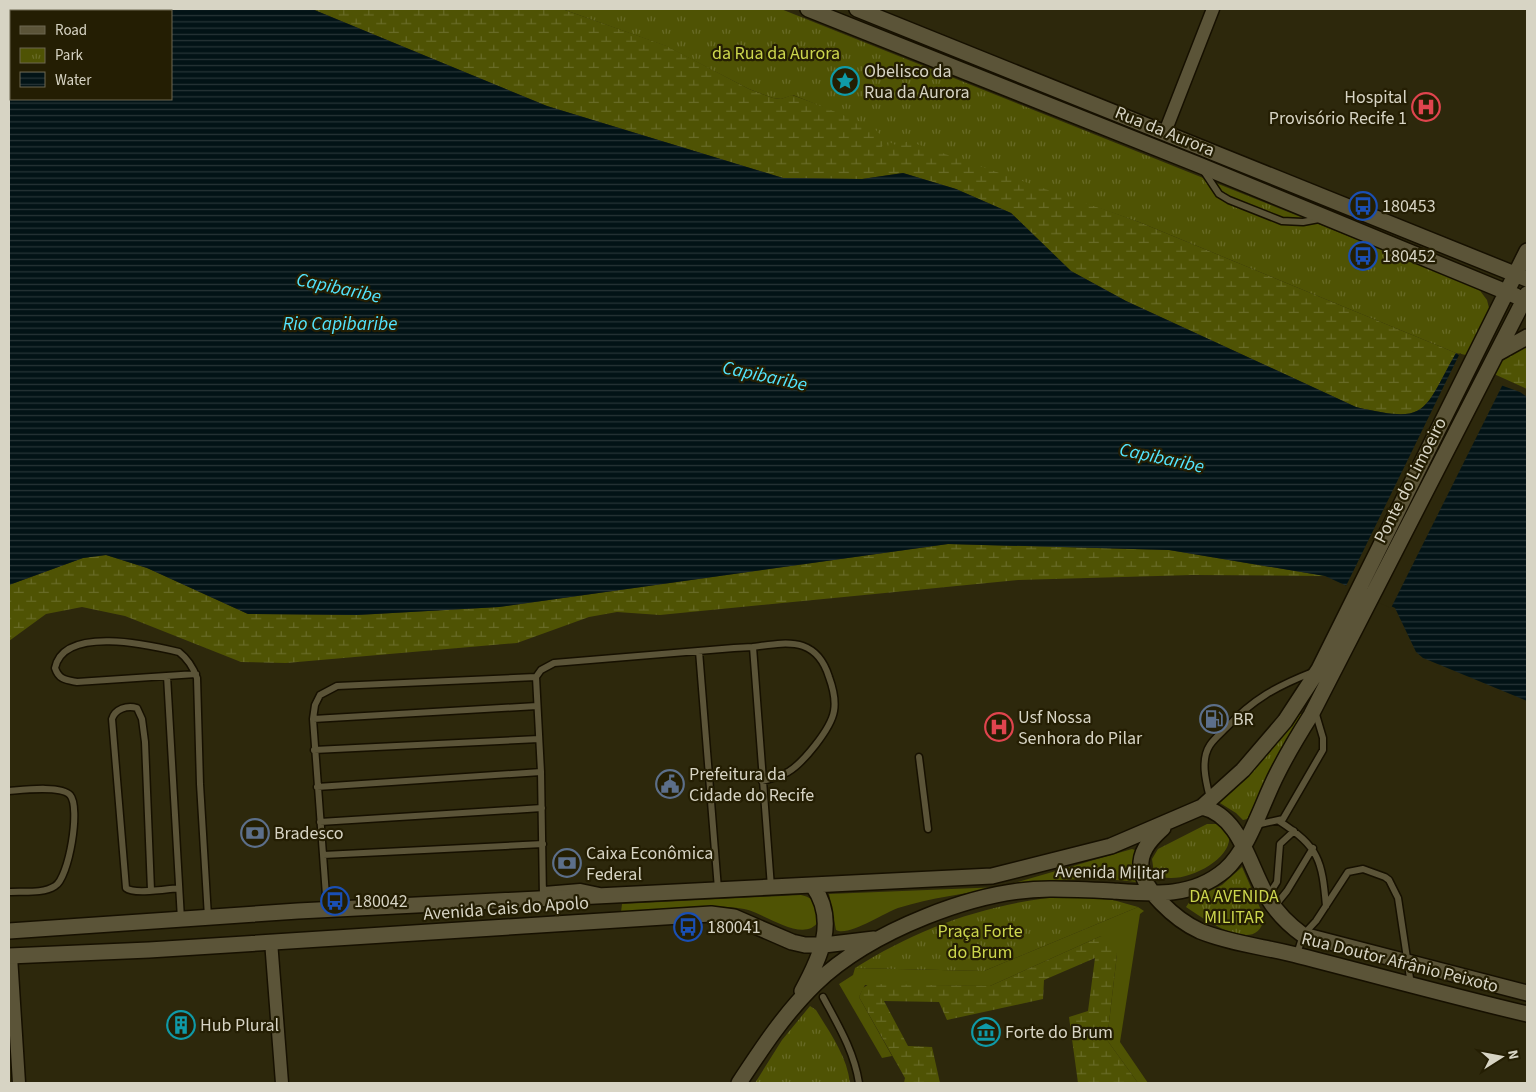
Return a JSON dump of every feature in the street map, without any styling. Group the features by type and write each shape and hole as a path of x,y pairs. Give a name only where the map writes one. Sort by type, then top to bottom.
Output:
{"main road":[{"name":"Rua da Aurora","path":"808,9 1526,298"},
{"name":"Rua da Aurora","path":"857,9 1522,276"},
{"name":"Ponte do Limoeiro","path":"1355,611 1507,291 1522,276 1527,251"},
{"name":"Ponte do Limoeiro","path":"1355,611 1526,298"},
{"path":"1494,358 1527,337"},
{"name":"Avenida Militar","path":"813,886 992,876 1111,846 1170,822 1206,804 1243,770 1285,721 1355,611"},
{"name":"Avenida Militar","path":"739,1083 793,1007 816,983 880,938 912,922 953,907 1004,894 1050,889 1155,895 1184,891 1208,882 1226,869 1242,848 1277,774 1314,708 1355,611"},
{"name":"Rua Doutor Afrânio Peixoto","path":"1206,804 1235,829 1242,848 1270,902 1303,935 1409,964 1527,993"},
{"name":"Rua Doutor Afrânio Peixoto","path":"1170,822 1145,848 1141,862 1142,872 1155,895 1173,914 1199,930 1231,942 1296,955 1527,1014"},
{"path":"813,886 820,896 824,908 826,921 824,945"},
{"name":"Avenida Cais do Apolo","path":"9,931 543,895 605,897 718,889 813,886"},
{"name":"Avenida Cais do Apolo","path":"10,956 149,950 711,914 734,917 792,942 824,945 880,938"},
{"name":"Avenida Militar","path":"793,1007 824,945"}],"street":[{"path":"1165,132 1213,9"},
{"path":"271,941 282,1083"},
{"path":"10,956 19,1083"}],"lane":[{"path":"1199,165 1220,194 1237,203 1282,221 1293,223 1324,217"},
{"path":"196,674 77,682 65,680 58,675 56,668 62,654 71,647 84,643 112,641 179,652 187,658 196,674 208,917"},
{"path":"543,895 540,739 536,677 541,670 554,663 792,644 803,646 815,654 826,666 835,701 834,713 826,732 790,771 762,781"},
{"path":"753,647 771,887"},
{"path":"699,651 718,889"},
{"path":"1206,804 1205,762 1210,745 1242,711 1268,691 1319,670"},
{"path":"167,676 181,919"},
{"path":"327,910 314,750 313,719 315,705 320,695 337,686 536,677"},
{"path":"313,719 537,706"},
{"path":"151,890 145,742 142,719 137,708 132,707 118,711 112,719 124,880 128,890 151,890 179,888"},
{"path":"1252,826 1279,821 1288,812 1323,750 1323,738 1314,708"},
{"path":"314,750 540,739"},
{"path":"919,757 928,829"},
{"path":"317,787 541,772"},
{"path":"9,791 50,789 65,791 70,794 73,802 74,815 66,868 61,881 49,889 9,892"},
{"path":"320,822 542,808"},
{"path":"1279,821 1313,848 1324,881 1326,906"},
{"path":"1270,902 1277,882 1280,844 1294,831"},
{"path":"323,855 543,844"},
{"path":"1270,902 1287,891 1313,848"},
{"path":"1296,955 1303,935 1326,906 1348,872 1363,870 1389,880 1398,898 1412,986"},
{"path":"1277,882 1287,891"},
{"path":"823,997 848,1042 856,1066 859,1083"}],"green space":[{"path":"312,9 562,9 667,46 749,89 773,98 781,99 792,95 1139,222 1456,353 1429,401 1421,409 1411,413 1398,414 1356,407 1126,301 1071,271 1011,213 956,189 903,173 862,179 783,178 547,106"},
{"name":"da Rua da Aurora","path":"562,9 781,9 1478,288 1487,300 1490,312 1466,355 1456,353 1139,222 908,141 898,146 889,142 886,156 879,153 885,140 873,127 793,95 781,99 773,98 749,89 666,46"},
{"path":"1527,341 1527,389 1494,374 1507,352"},
{"path":"948,544 1169,550 1325,576 1192,575 1018,580 660,615 617,612 589,617 517,643 286,663 241,662 125,616 82,607 46,614 9,641 9,585 83,558 106,555 147,568 248,614 357,615 499,607"},
{"path":"1300,714 1303,714 1302,720 1247,819 1243,820 1220,803 1220,799 1262,760"},
{"name":"DA AVENIDA MILITAR","path":"1207,824 1217,824 1229,836 1228,845 1222,855 1213,863 1188,875 1175,878 1163,877 1154,873 1152,859 1158,849"},
{"name":"DA AVENIDA MILITAR","path":"1132,849 1135,850 1133,862 1136,882 1100,879 1067,880 974,892 910,904 849,930 836,930 829,894 1000,887"},
{"name":"DA AVENIDA MILITAR","path":"1242,867 1264,917 1260,929 1252,934 1241,935 1229,932 1186,907 1190,901 1222,885"},
{"path":"806,896 815,904 818,922 811,928 803,930 782,925 752,911 730,907 699,906 621,912 622,904"},
{"name":"Praça Forte do Brum","path":"1068,896 1113,900 1138,907 984,971 855,968 905,940 957,919 1011,904"},
{"path":"1138,907 1144,911 1140,914 1120,1042 1148,1083 1138,1083 1107,1040 1117,954 1101,936 990,986 865,985 859,997 892,1056 882,1058 839,984 853,975 855,968 984,971"},
{"path":"1101,936 1112,942 1117,954 1107,1040 1138,1083 1078,1083 1069,1017 1088,1011 1095,958 1044,980 1043,999 947,1020 939,1002 884,1001 908,1046 932,1047 940,1083 904,1083 905,1078 859,997 863,988 869,984 990,986"},
{"path":"810,1006 816,1010 837,1045 845,1063 850,1083 755,1083 782,1040"}],"water":[{"name":"Rio Capibaribe","path":"9,9 312,9 547,106 783,178 862,179 903,173 956,189 1011,213 1071,271 1126,301 1356,407 1398,414 1411,413 1421,409 1429,401 1456,353 1492,382 1520,392 1527,397 1527,701 1423,658 1416,652 1395,608 1325,576 1169,550 948,544 499,607 357,615 248,614 147,568 106,555 83,558 9,585"}],"pier":[{"path":"1460,353 1493,380 1503,384 1391,608 1345,588"}],"place":[{"name":"Obelisco da Rua da Aurora","path":"845,81"},
{"name":"Hospital Provisório Recife 1","path":"1426,107"},
{"name":"180453","path":"1363,206"},
{"name":"180452","path":"1363,256"},
{"name":"BR","path":"1214,719"},
{"name":"Usf Nossa Senhora do Pilar","path":"999,727"},
{"name":"Prefeitura da Cidade do Recife","path":"670,784"},
{"name":"Bradesco","path":"255,833"},
{"name":"Caixa Econômica Federal","path":"567,863"},
{"name":"180042","path":"335,901"},
{"name":"180041","path":"688,927"},
{"name":"Hub Plural","path":"181,1025"},
{"name":"Forte do Brum","path":"986,1032"}],"water label":[{"name":"Capibaribe","path":"339,287"},
{"name":"Capibaribe","path":"765,375"},
{"name":"Capibaribe","path":"1162,457"}]}
